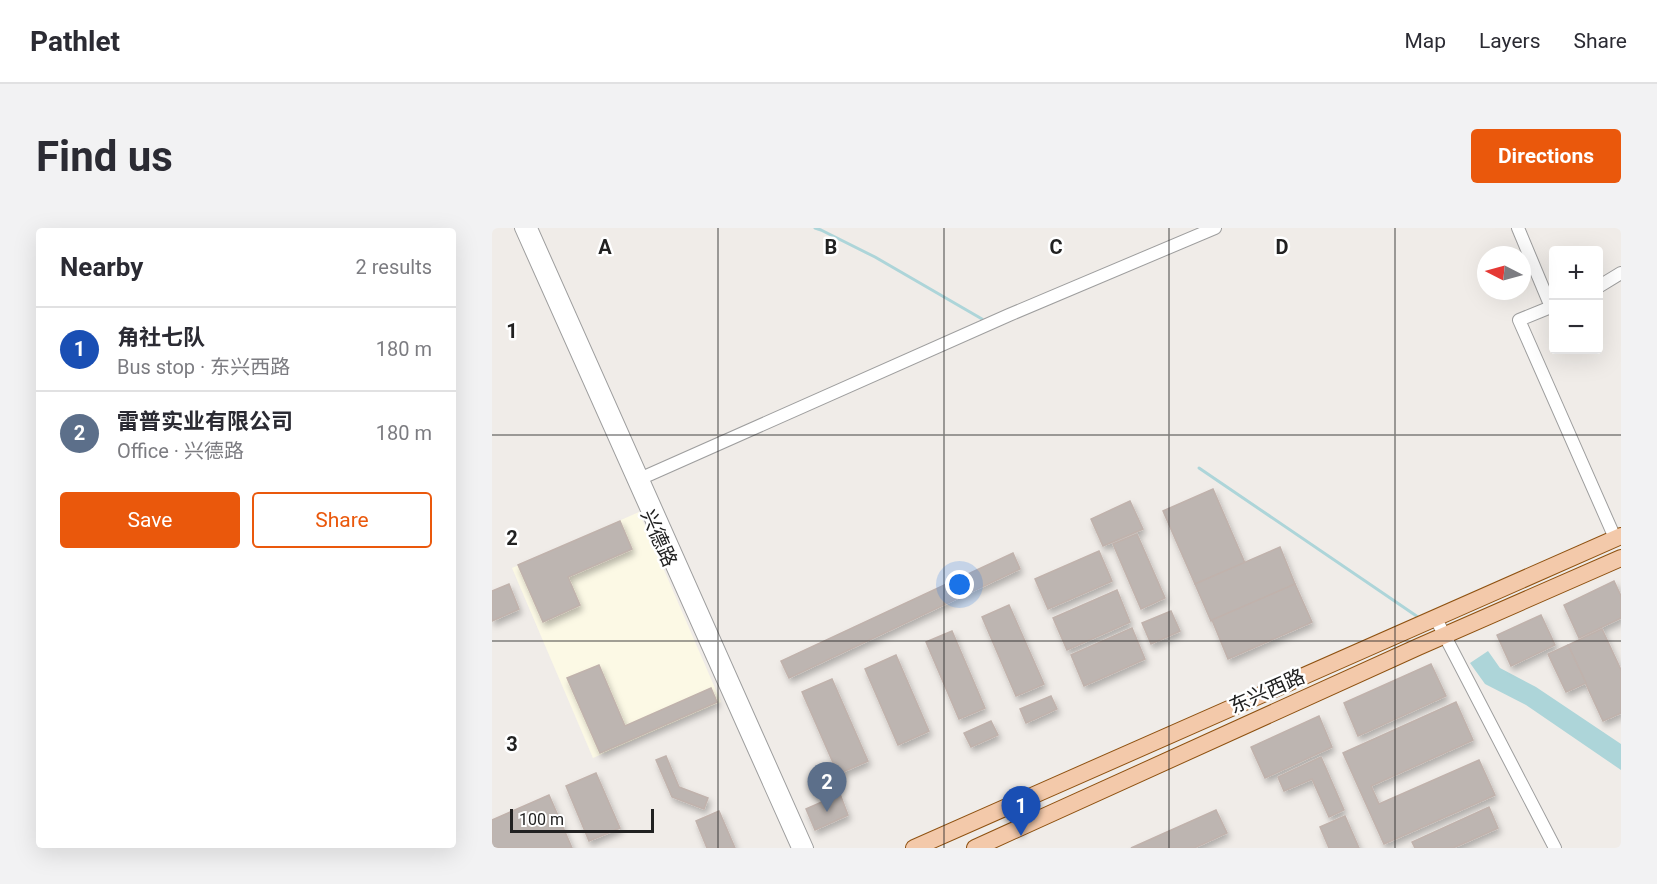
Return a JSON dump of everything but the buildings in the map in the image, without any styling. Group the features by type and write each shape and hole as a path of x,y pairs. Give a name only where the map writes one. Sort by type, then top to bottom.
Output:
{"main road":[{"name":"东兴西路","path":"914,848 1618,537"},
{"name":"东兴西路","path":"975,848 1476,621 1621,558"}],"street":[{"name":"兴德路","path":"521,228 807,848"},
{"name":"兴德路","path":"531,228 798,848"},
{"path":"638,479 1009,315 1215,228"},
{"path":"1518,228 1549,300"},
{"path":"1603,284 1621,273"},
{"path":"1549,307 1519,320 1618,537"},
{"path":"1430,620 1445,635 1555,848"}],"shaded area":[{"path":"639,512 721,702 593,758 512,568"}],"water":[{"path":"1488,651 1500,668 1536,687 1621,744 1621,770 1526,705 1485,684 1470,663"}],"waterway":[{"path":"815,228 875,257 982,319"},
{"path":"1199,468 1418,617"}],"place":[{"name":"雷普实业有限公司","path":"827,812"},
{"name":"角社七队","path":"1021,836"}]}
